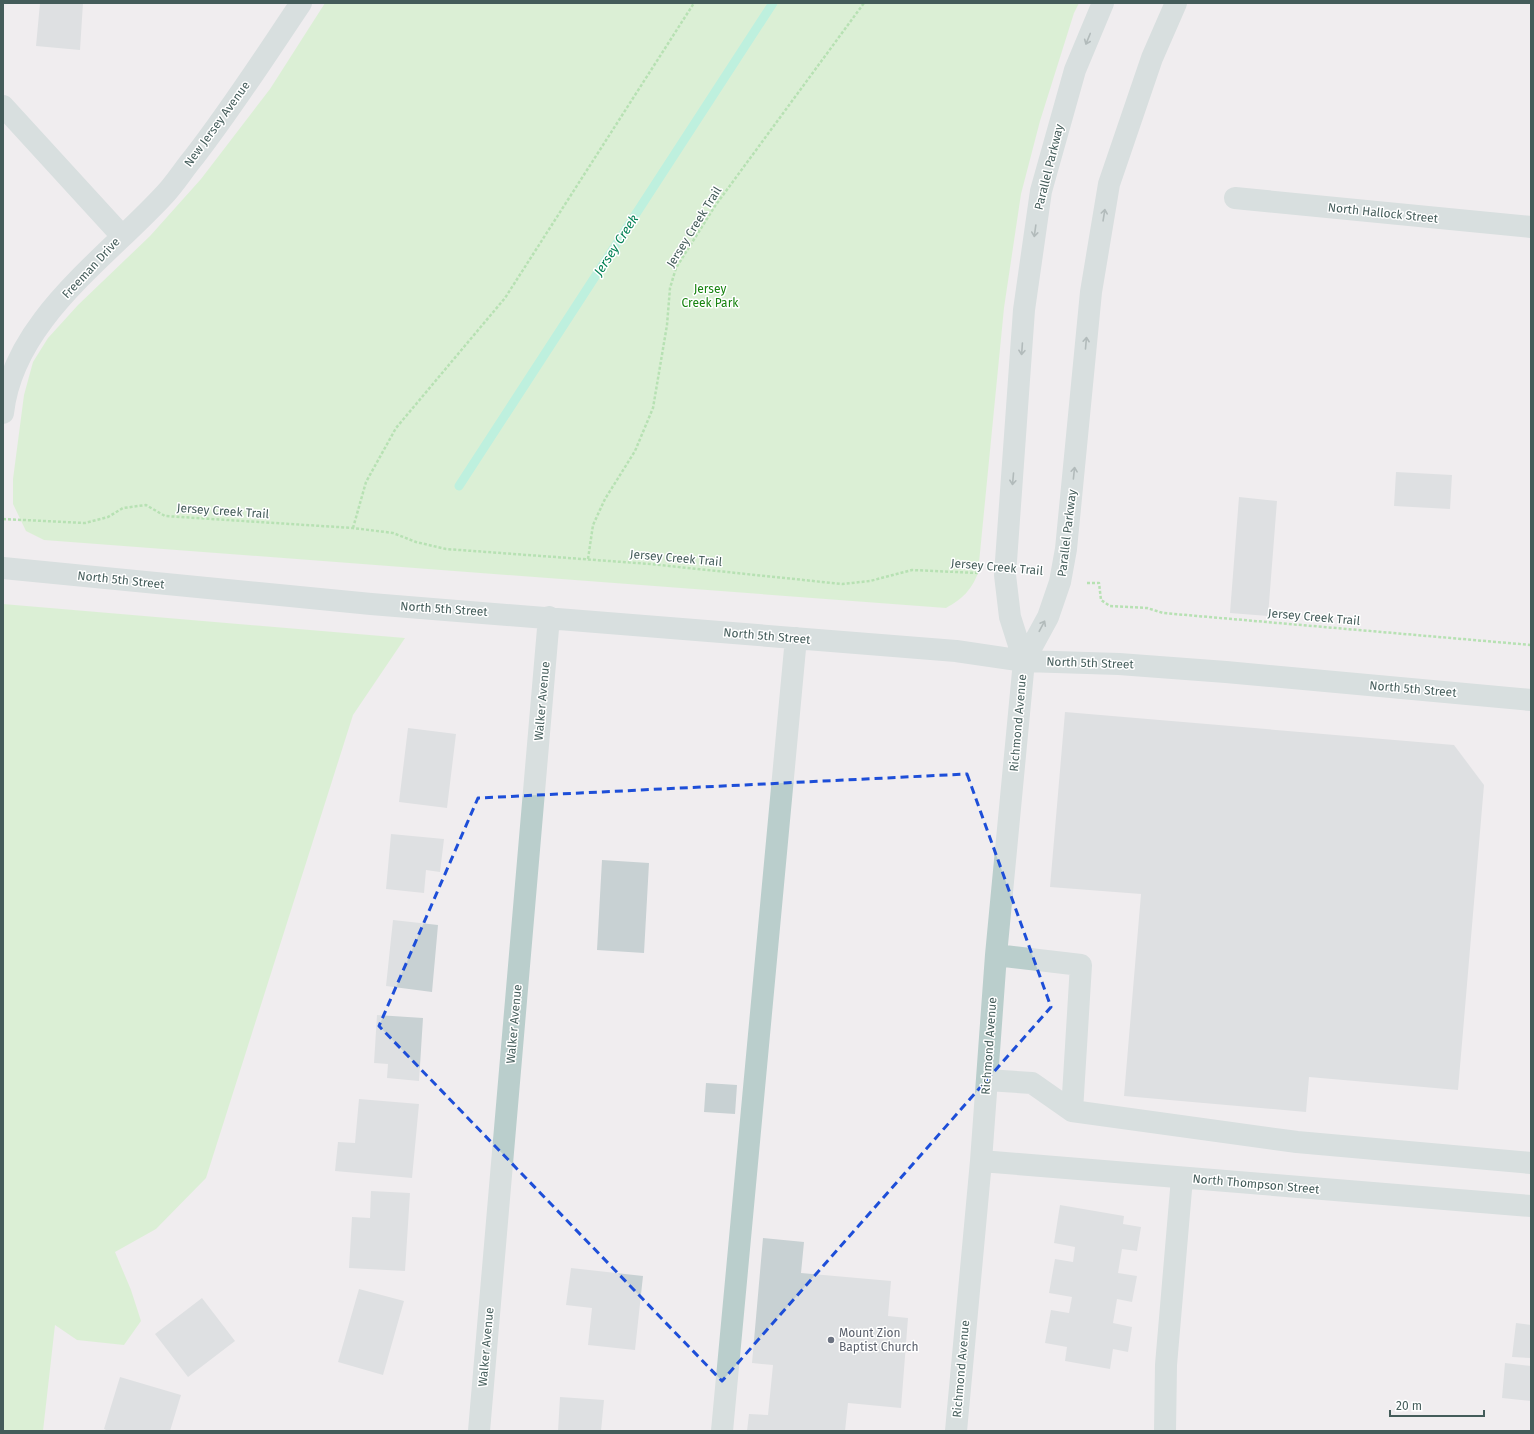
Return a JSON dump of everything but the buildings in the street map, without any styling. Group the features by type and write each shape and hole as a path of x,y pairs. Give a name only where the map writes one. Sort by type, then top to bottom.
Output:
{"street":[{"name":"New Jersey Avenue","path":"122,236 166,193 224,119 301,3"},
{"name":"Parallel Parkway","path":"1024,661 1010,617 1005,575 1024,310 1041,191 1075,70 1103,3"},
{"name":"Parallel Parkway","path":"1024,661 1048,617 1060,582 1066,549 1091,292 1109,184 1152,58 1176,3"},
{"name":"Freeman Drive","path":"3,106 122,236 46,315 27,343 12,372 5,396 3,413"},
{"name":"North Hallock Street","path":"1235,198 1531,227"},
{"name":"North 5th Street","path":"3,568 371,604 549,617 956,652 1024,661 1119,664 1226,672 1531,700"},
{"name":"Walker Avenue","path":"479,1431 549,617"},
{"path":"722,1431 796,638"},
{"name":"Richmond Avenue","path":"956,1431 981,1161 996,956 1024,661"},
{"path":"996,956 1081,964 1072,1111"},
{"path":"987,1080 1032,1084 1072,1111 1297,1142 1531,1162"},
{"name":"North Thompson Street","path":"981,1161 1531,1206"},
{"path":"1165,1431 1166,1364 1182,1178"}],"path":[{"path":"353,528 366,482 396,428 505,298 694,3"},
{"name":"Jersey Creek Trail","path":"588,560 594,525 599,512 605,499 635,451 653,408 667,325 670,288 676,268 715,206 864,3"},
{"name":"Jersey Creek Trail","path":"3,519 85,523 108,517 123,508 146,505 165,516 353,528 393,533 416,542 446,549 588,560 842,584 870,581 912,570 1005,575"},
{"name":"Jersey Creek Trail","path":"1060,582 1099,583 1101,600 1110,606 1147,608 1171,613 1531,645"}],"highlighted area":[{"path":"967,774 1051,1007 722,1381 379,1026 478,798"}],"green space":[{"name":"Jersey Creek Park","path":"325,3 1079,3 1074,13 1040,121 1021,194 1004,308 978,573 969,590 957,601 946,608 44,540 26,531 13,504 13,479 24,395 33,362 48,338 78,305 150,236 201,179 270,89"},
{"path":"3,604 405,638 353,715 206,1178 156,1229 115,1252 131,1290 141,1321 124,1345 77,1340 55,1325 43,1431 3,1431"}],"waterway":[{"name":"Jersey Creek","path":"459,486 773,3"}],"place":[{"name":"Mount Zion Baptist Church","path":"831,1340"}]}
